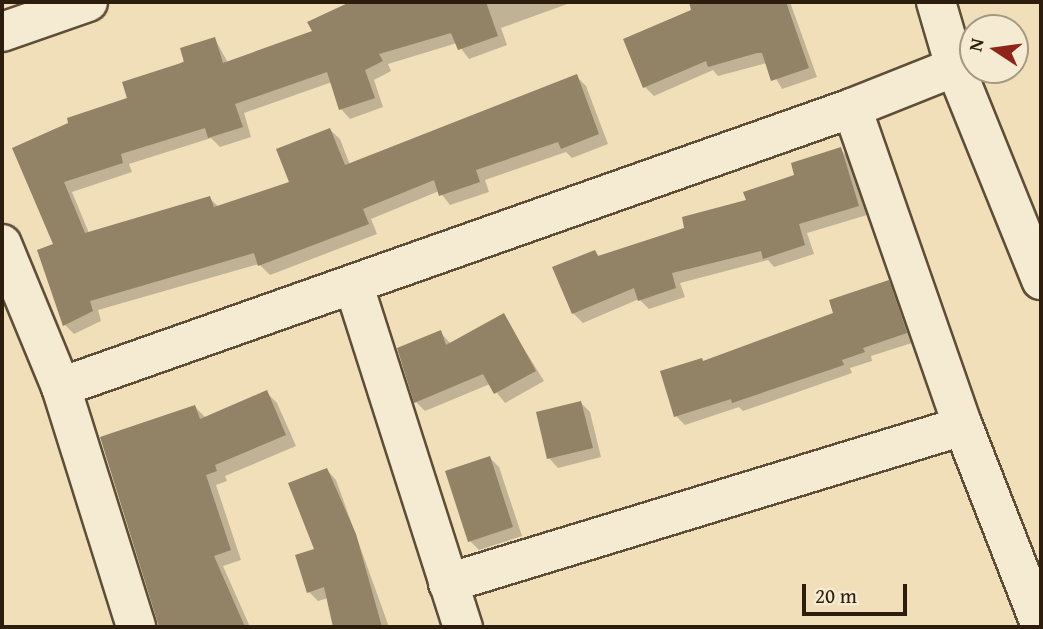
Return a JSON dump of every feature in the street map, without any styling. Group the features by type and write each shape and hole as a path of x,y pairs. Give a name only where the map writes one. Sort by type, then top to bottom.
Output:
{"street":[{"path":"2,32 88,2"},
{"path":"936,2 955,66 1041,280"},
{"path":"61,387 354,286 852,108 955,66"},
{"path":"852,108 963,426 1041,626"},
{"path":"2,244 61,387 135,627"},
{"path":"354,286 463,627"},
{"path":"449,583 963,426"}],"building":[{"path":"350,2 486,2 498,36 458,50 451,33 379,54 383,61 365,70 375,98 339,110 327,72 235,104 243,127 208,138 205,128 121,154 123,163 64,182 85,233 210,196 214,207 289,182 276,149 330,128 345,165 577,74 599,134 561,149 558,142 476,170 480,182 439,196 434,180 363,209 369,224 258,266 254,253 90,301 93,311 63,326 37,250 53,244 12,148 68,123 67,118 127,98 122,82 184,62 180,48 215,37 223,63 312,31 307,22"},
{"path":"689,2 786,2 809,68 771,81 762,53 757,53 708,67 706,61 643,88 623,39 691,10"},
{"path":"841,147 859,206 799,224 805,245 763,259 761,251 672,273 676,288 638,301 634,288 572,314 552,267 595,250 598,256 684,228 682,217 746,200 743,192 794,175 791,163"},
{"path":"889,280 907,333 863,348 865,352 842,360 844,365 732,403 731,399 674,417 660,371 702,358 703,361 833,313 829,300"},
{"path":"504,313 536,371 494,394 483,374 414,403 397,348 441,330 446,345"},
{"path":"267,390 286,435 215,465 217,471 206,475 231,550 214,556 245,627 159,627 100,437 195,405 200,419"},
{"path":"581,401 593,448 547,459 536,412"},
{"path":"490,456 513,527 468,542 445,471"},
{"path":"327,468 356,534 382,627 333,627 324,587 307,593 295,555 314,549 288,483"}]}
